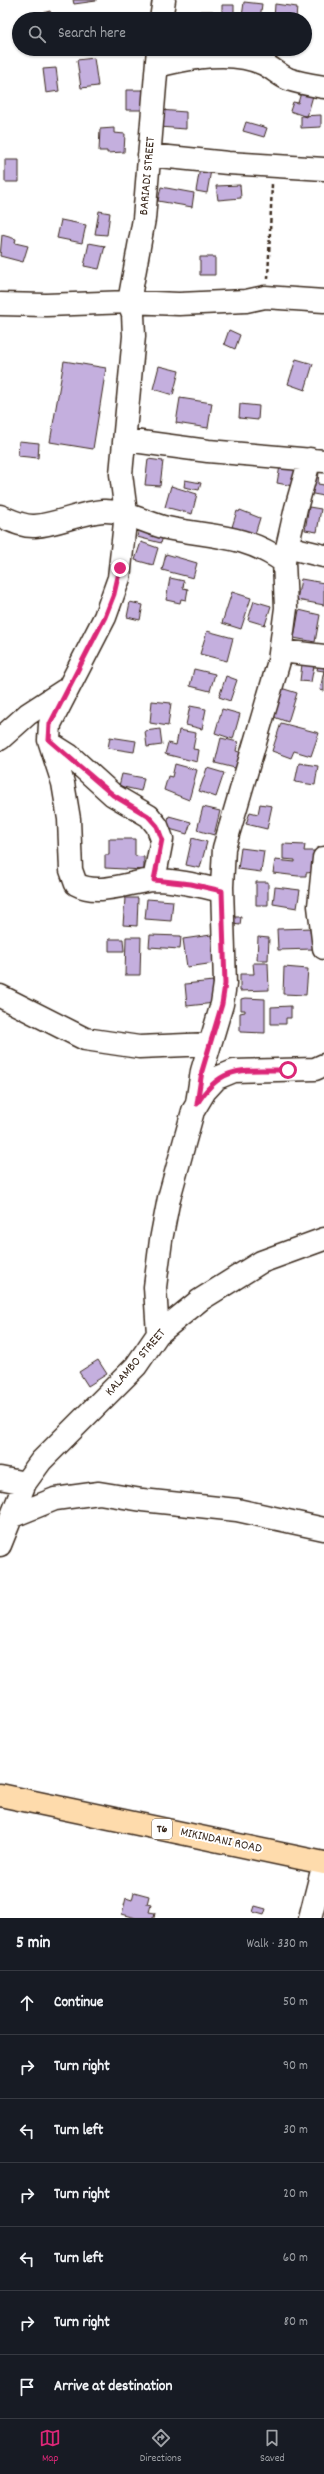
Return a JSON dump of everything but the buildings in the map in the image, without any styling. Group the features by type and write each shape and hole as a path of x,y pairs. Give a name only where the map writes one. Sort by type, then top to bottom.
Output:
{"highway":[{"name":"MIKINDANI ROAD","path":"0,1795 324,1863"}],"street":[{"path":"162,12 164,0"},
{"path":"158,58 226,56 246,59 264,64 287,78 324,87"},
{"name":"BARIADI STREET","path":"129,302 141,245 158,58"},
{"path":"150,155 273,166 324,168"},
{"path":"0,304 46,306 129,302 179,304 246,301 265,297 324,300"},
{"path":"129,302 132,309 134,331 126,440 121,474 126,513 120,573 114,594 90,648 65,690 50,724 50,743 63,783 69,819 71,870 76,884 93,889 154,880 191,884 222,891"},
{"path":"126,440 208,451 317,460 285,555 286,608 281,652 242,793 226,835 222,891 225,984 222,1004 202,1071 197,1104"},
{"path":"0,516 23,525 35,526 86,513 104,511 126,513 139,520 168,528 218,535 285,555 324,556"},
{"path":"281,652 324,656"},
{"path":"0,739 28,714 65,690"},
{"path":"50,743 69,755 113,795 148,816 157,826 162,839 154,880"},
{"path":"324,858 319,906 324,948"},
{"path":"0,996 85,1038 139,1047 210,1044"},
{"path":"158,1334 155,1287 161,1240 176,1170 193,1111 205,1091 217,1078 234,1071 315,1069 324,1066"},
{"name":"KALAMBO STREET","path":"0,1545 13,1516 25,1483 42,1461 136,1366 158,1334 200,1300 261,1262 324,1239"},
{"path":"0,1478 25,1483"},
{"path":"13,1516 55,1499 99,1493 142,1500 237,1510 324,1529"},
{"path":"310,1918 324,1863"}],"path":[{"path":"265,297 269,272 273,166"}],"route":[{"path":"120,568 119,578 105,617 90,648 65,690 55,716 50,724 50,743 69,755 113,795 148,816 157,826 162,839 155,866 154,880 191,884 222,891 225,984 222,1004 202,1071 197,1104 205,1091 217,1078 234,1071 288,1070"}]}
